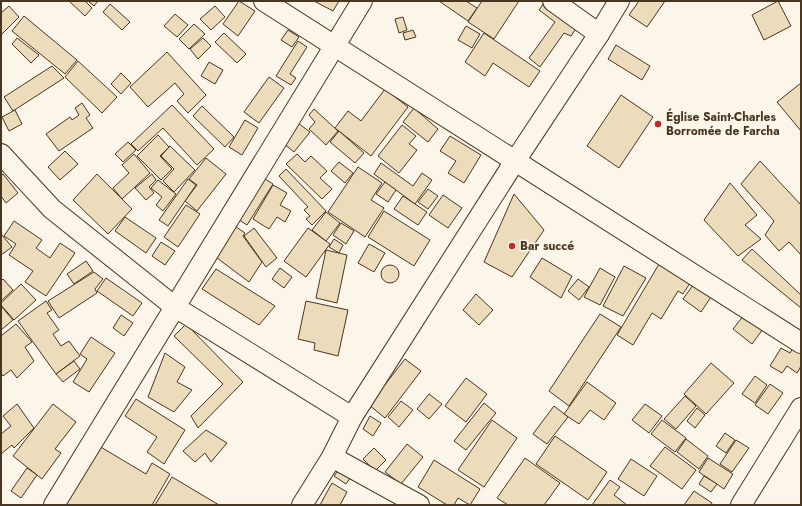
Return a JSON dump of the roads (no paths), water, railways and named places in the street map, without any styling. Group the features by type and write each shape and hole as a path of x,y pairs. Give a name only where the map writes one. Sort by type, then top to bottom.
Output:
{"street":[{"path":"264,1 801,343"},
{"path":"54,505 336,46 362,1"},
{"path":"552,1 599,34"},
{"path":"302,505 332,457 352,417 514,161 599,34 619,1"},
{"path":"1,154 52,209 175,307 352,417"},
{"path":"741,505 801,408"},
{"path":"332,457 419,505"}],"place":[{"name":"Église Saint-Charles Borromée de Farcha","path":"658,124"},
{"name":"Bar succé","path":"512,246"}]}
